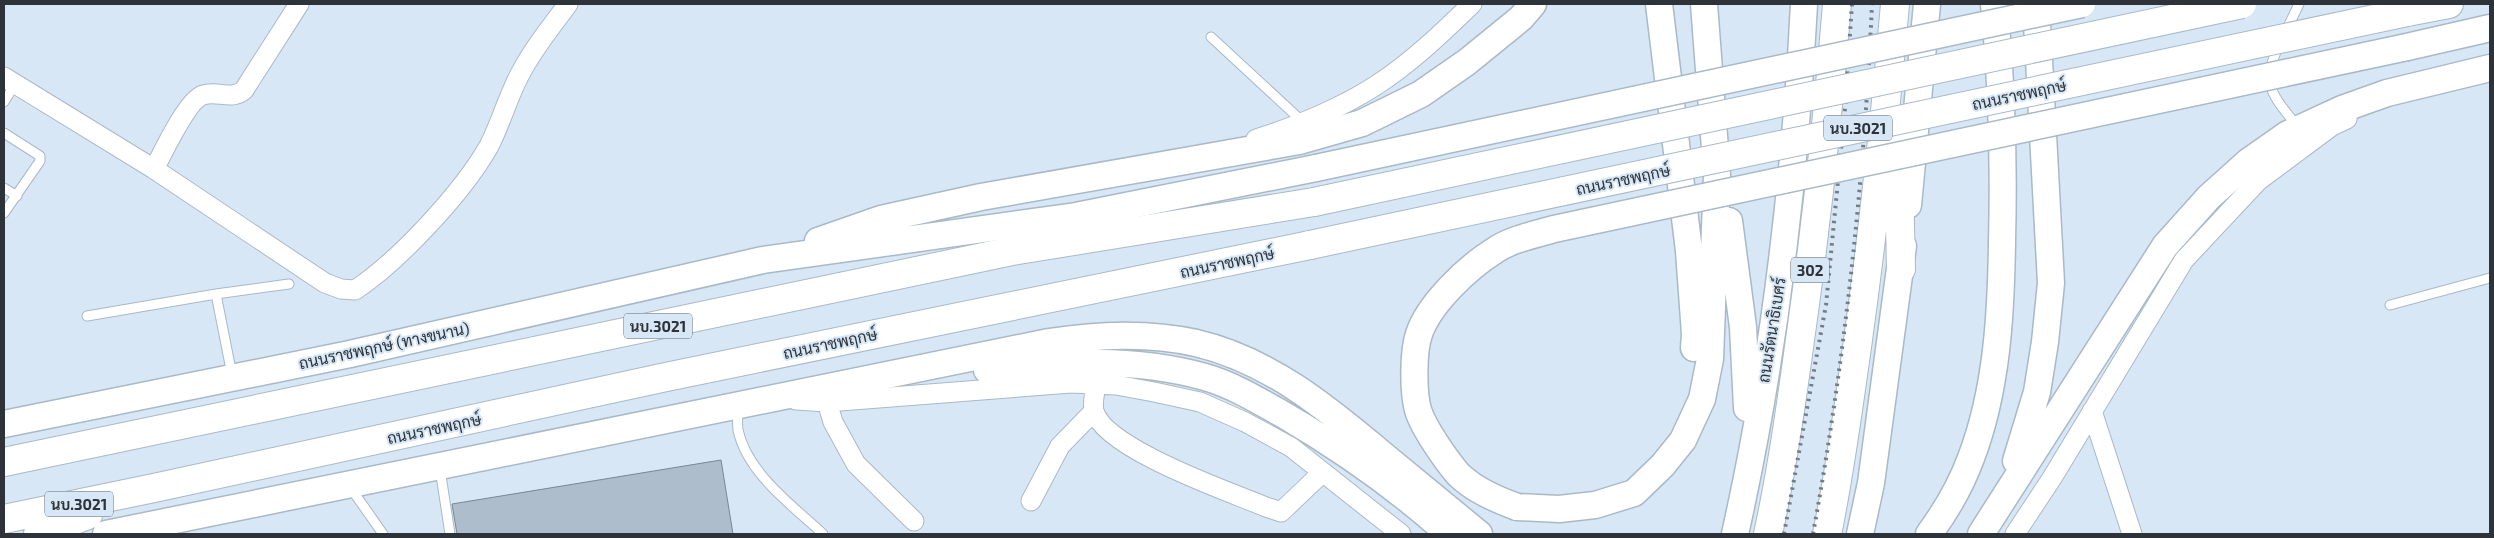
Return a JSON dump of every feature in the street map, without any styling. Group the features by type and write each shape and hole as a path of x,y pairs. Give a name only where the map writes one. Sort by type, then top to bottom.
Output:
{"main road":[{"path":"763,260 881,219 981,197 1174,164 1299,140 1362,123 1421,94 1444,78 1521,18 1533,4"},
{"path":"1659,4 1689,251 1696,334 1691,394 1684,440"},
{"path":"1704,4 1717,175 1710,359 1702,398 1684,440 1663,465 1634,493 1595,505 1559,509 1517,507 1484,494 1454,468 1438,447 1418,410 1414,372 1419,334 1439,300 1465,272 1495,250 1554,229 2407,47 2490,28"},
{"name":"ถนนรัตนาธิเบศร์","path":"1735,534 1750,469 1776,300 1795,150 1804,4"},
{"name":"ถนนรัตนาธิเบศร์","path":"1768,534 1782,470 1812,259 1827,132 1838,4"},
{"path":"1895,4 1900,269"},
{"path":"1827,534 1839,478 1869,264 1884,135 1895,4"},
{"path":"1860,534 1871,483 1900,269 1916,139 1927,4"},
{"path":"1994,4 1999,49"},
{"path":"1929,534 1947,510 1971,458 1988,402 1997,346 2002,277 2004,188 1999,49 2000,4"},
{"path":"2004,496 2038,392 2051,283 2036,4"},
{"path":"763,260 1076,216 1316,168 2082,4"},
{"name":"นบ.3021","path":"4,462 1012,251 1314,202 2242,4"},
{"name":"ถนนราชพฤกษ์","path":"4,519 666,377 1310,245 2449,4"},
{"path":"1981,534 2165,246 2209,197 2248,162 2299,128 2342,108 2387,93 2490,68"},
{"path":"1712,98 1743,327 1750,469"},
{"name":"ถนนราชพฤกษ์ (ทางขนาน)","path":"4,424 350,354 763,260"},
{"path":"826,396 1049,342 1097,335 1147,336 1197,343 1245,360 1293,384 1329,411 1479,534"},
{"path":"826,396 967,372 1078,362 1125,364 1206,377 1254,398 1322,437 1416,504 1449,534"},
{"name":"นบ.3021","path":"106,534 738,406 777,399 826,396"},
{"path":"38,534 154,488"}],"street":[{"path":"154,169 188,109 198,97 213,94 235,96 244,90 299,4"},
{"path":"10,80 154,169 325,283 341,290 355,290 411,241 462,188 488,148 500,125 510,93 532,51 568,4"},
{"path":"1174,164 1304,123 1375,86 1432,42 1472,4"},
{"path":"2015,534 2184,260 2258,181 2332,126 2381,102 2438,81"},
{"path":"914,521 856,464 833,422 826,396 1071,383 1096,384 1154,392 1200,402 1245,422 1291,447 1401,534"},
{"path":"1031,501 1060,446 1094,411 1096,384"},
{"path":"1094,411 1111,431 1152,460 1281,512 1323,472"},
{"path":"2092,411 2132,534"}],"lane":[{"path":"2299,4 2270,70 2271,90 2299,128"},
{"path":"1211,37 1304,123"},
{"path":"4,102 10,80"},
{"path":"4,133 40,156 40,161 4,212"},
{"path":"4,188 17,196"},
{"path":"2390,305 2490,278"},
{"path":"87,316 216,294 289,284"},
{"path":"216,294 232,378"},
{"path":"738,406 738,429 743,445 759,470 823,534"},
{"path":"440,466 450,534"},
{"path":"349,485 383,534"}],"building":[{"path":"721,460 733,534 457,534 452,504"}],"railway":[{"path":"1784,534 1826,305 1845,108 1852,4"},
{"path":"1813,534 1835,402 1852,270 1864,137 1872,4"}]}
